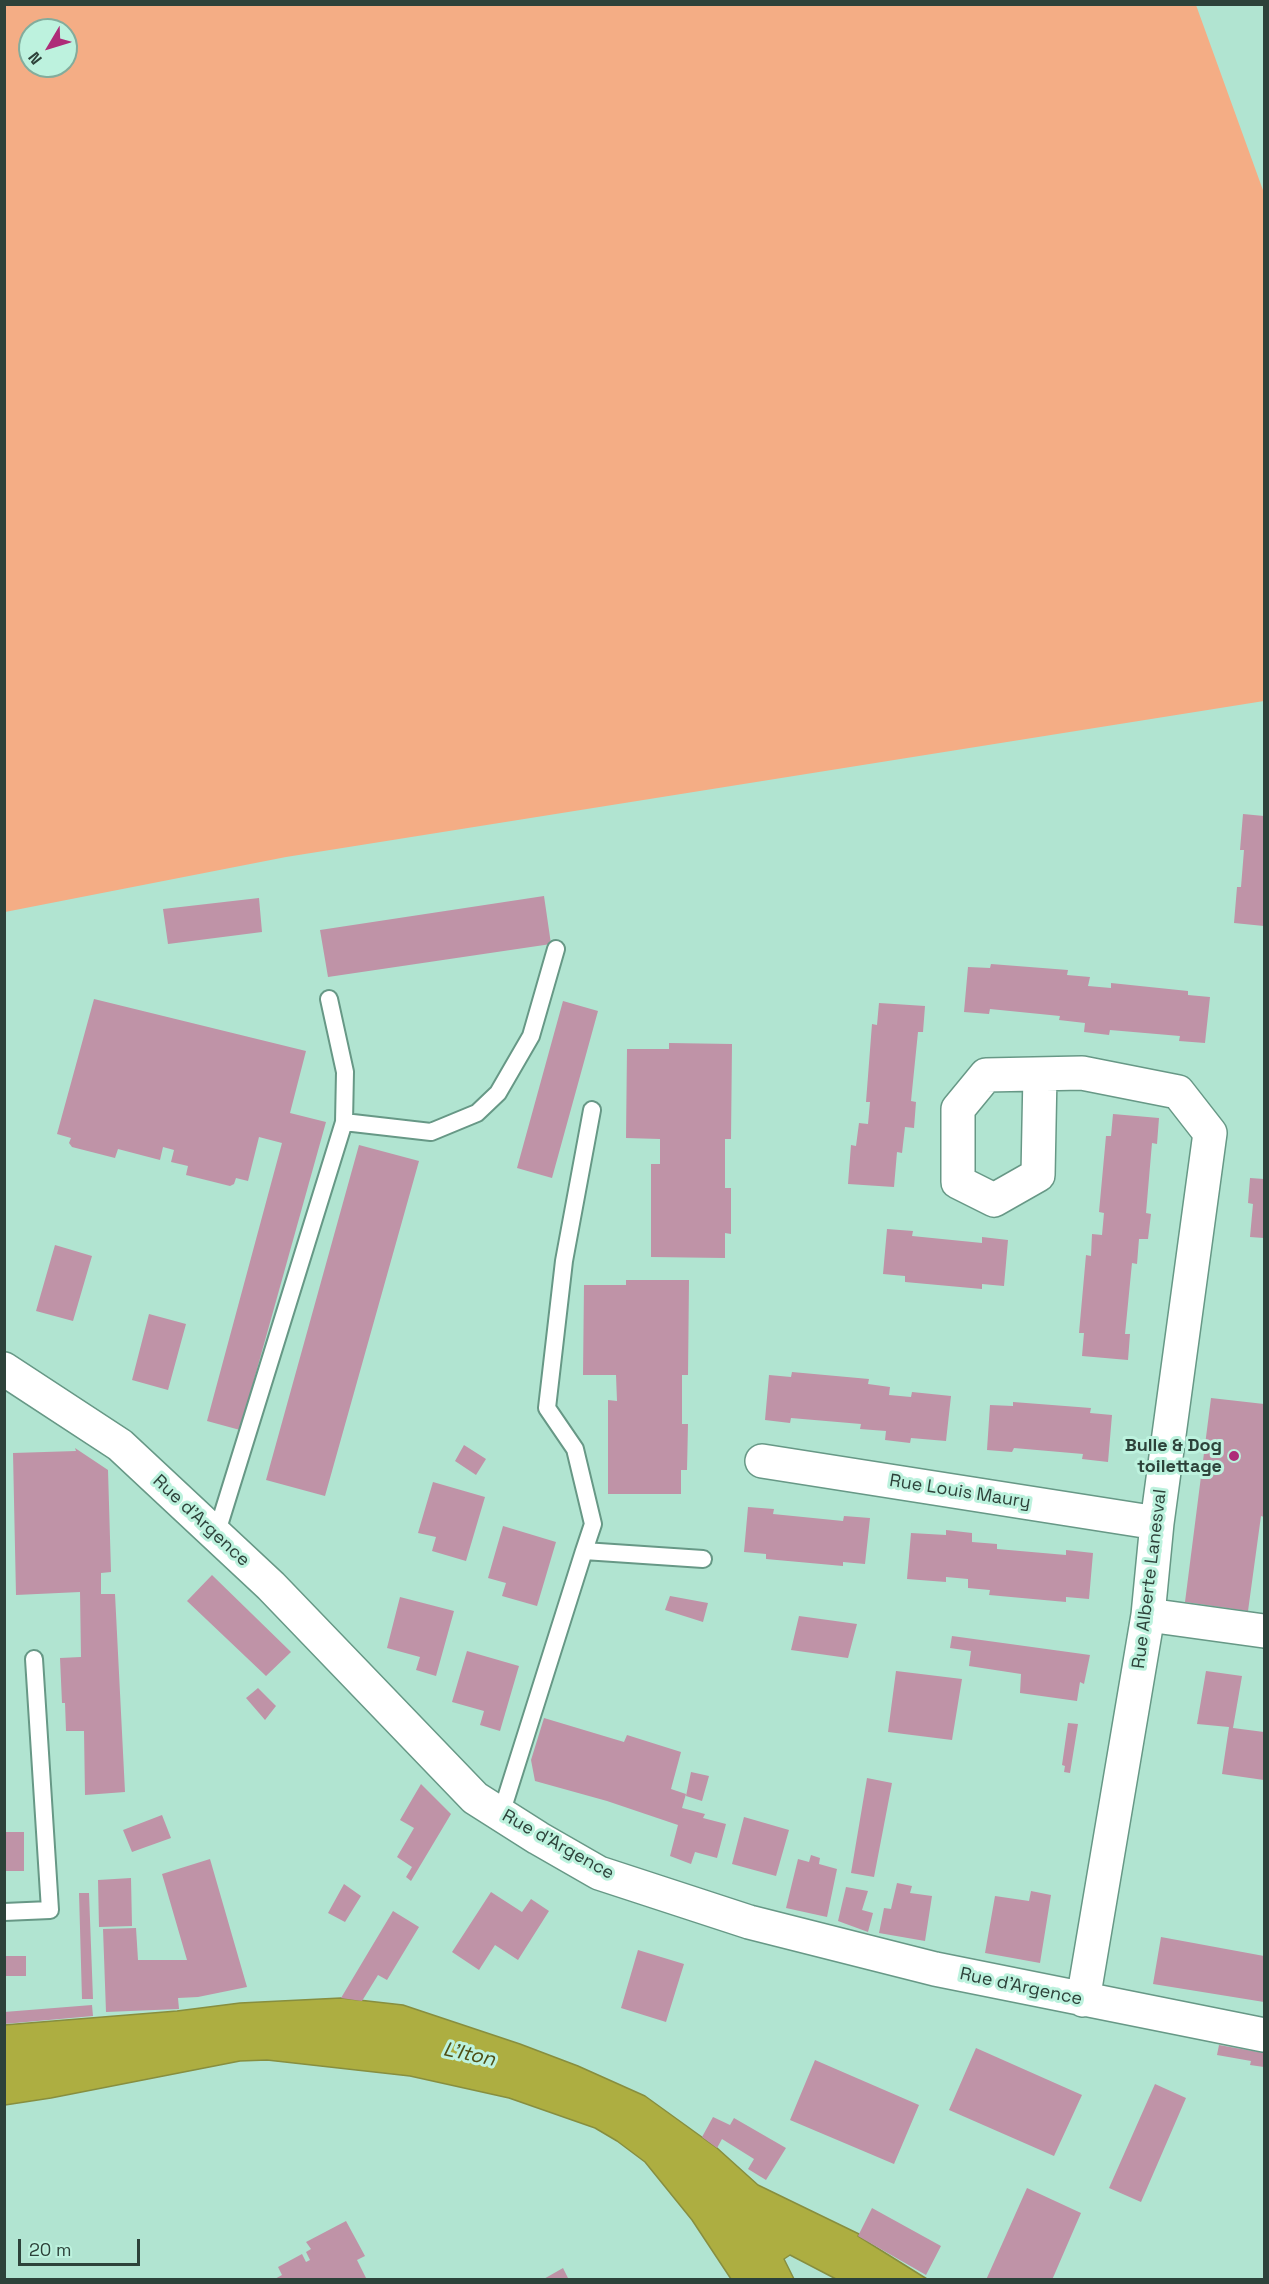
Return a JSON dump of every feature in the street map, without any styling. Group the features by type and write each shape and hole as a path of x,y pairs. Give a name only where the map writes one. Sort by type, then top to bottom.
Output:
{"street":[{"name":"Rue Alberte Lanesval","path":"1040,1074 1082,1073 1178,1092 1210,1133 1157,1523 1148,1616 1083,2000"},
{"name":"Rue d'Argence","path":"4,1369 120,1445 271,1586 476,1798 599,1873 749,1922 935,1969 1264,2035"},
{"name":"Rue Louis Maury","path":"762,1461 1157,1523"},
{"path":"1148,1616 1264,1631"}],"lane":[{"path":"345,1122 431,1132 477,1113 498,1093 531,1036 556,949"},
{"path":"216,1535 345,1122 345,1072 329,999"},
{"path":"501,1814 593,1524 575,1449 547,1408 564,1261 592,1110"},
{"path":"584,1551 703,1559"},
{"path":"4,1912 50,1910 34,1659"}],"shaded area":[{"path":"5,4 1196,5 1264,193 1264,701 286,857 5,912"}],"water":[{"name":"L'Iton","path":"341,1998 403,2005 520,2044 578,2066 645,2096 717,2148 758,2185 859,2234 858,2236 927,2279 836,2279 790,2255 784,2259 794,2279 731,2279 692,2220 645,2162 617,2141 595,2128 509,2098 410,2076 267,2060 240,2061 5,2105 4,2025 177,2011 240,2003"}],"building":[{"path":"1243,814 1264,816 1264,926 1234,923 1237,887 1241,887 1244,850 1240,850"},
{"path":"544,896 551,944 328,977 320,930"},
{"path":"259,898 262,932 168,944 163,909"},
{"path":"991,964 1068,970 1067,975 1090,977 1088,986 1111,988 1111,983 1188,991 1188,995 1210,997 1205,1043 1179,1041 1180,1036 1110,1030 1109,1035 1084,1032 1085,1023 1059,1020 1060,1016 990,1009 989,1014 964,1012 968,967 990,968"},
{"path":"94,999 306,1051 290,1113 326,1122 240,1430 207,1421 282,1143 259,1137 248,1181 236,1178 234,1184 230,1186 186,1175 188,1166 171,1162 174,1150 163,1147 160,1160 118,1149 115,1158 72,1147 69,1143 71,1138 57,1134"},
{"path":"563,1001 598,1011 552,1178 517,1168"},
{"path":"879,1003 925,1006 923,1032 918,1032 911,1101 916,1102 914,1128 905,1127 902,1153 897,1152 894,1187 848,1184 851,1145 856,1146 859,1123 868,1124 870,1102 866,1102 872,1024 877,1025"},
{"path":"669,1043 732,1044 731,1139 725,1139 725,1188 731,1188 731,1234 725,1233 725,1258 651,1257 651,1164 660,1164 660,1139 626,1138 627,1049 669,1049"},
{"path":"1113,1114 1159,1118 1157,1144 1152,1143 1146,1213 1151,1214 1148,1239 1139,1239 1137,1264 1132,1263 1125,1334 1130,1334 1128,1360 1082,1356 1084,1333 1079,1333 1086,1255 1091,1256 1092,1234 1102,1235 1104,1213 1099,1212 1106,1136 1111,1136"},
{"path":"359,1145 419,1161 325,1496 266,1480"},
{"path":"1250,1178 1264,1179 1264,1238 1250,1237 1253,1204 1248,1203"},
{"path":"887,1229 913,1231 912,1236 982,1243 982,1237 1008,1240 1004,1286 982,1284 982,1289 905,1282 905,1276 883,1274"},
{"path":"55,1245 92,1256 73,1321 36,1311"},
{"path":"626,1280 689,1280 688,1375 682,1375 682,1424 688,1424 687,1470 681,1470 681,1494 608,1494 608,1400 617,1401 616,1375 583,1375 584,1285 626,1285"},
{"path":"149,1314 186,1324 168,1390 132,1380"},
{"path":"792,1372 869,1379 868,1384 890,1387 889,1395 911,1397 912,1392 951,1396 946,1441 911,1438 910,1443 885,1440 886,1431 860,1429 861,1424 791,1418 790,1423 765,1420 769,1375 791,1377"},
{"path":"1211,1398 1264,1404 1264,1517 1261,1516 1248,1611 1185,1602"},
{"path":"1013,1402 1091,1408 1090,1413 1112,1415 1108,1462 1082,1459 1083,1454 1014,1448 1012,1452 987,1450 990,1405 1013,1406"},
{"path":"464,1445 486,1459 476,1475 455,1461"},
{"path":"75,1448 108,1470 111,1572 101,1573 101,1594 115,1594 125,1792 85,1795 84,1731 66,1731 60,1658 81,1657 80,1592 16,1595 13,1453 76,1451"},
{"path":"433,1482 485,1497 466,1561 432,1551 436,1537 418,1533"},
{"path":"748,1507 774,1509 773,1514 843,1521 844,1516 870,1518 865,1564 843,1562 843,1566 766,1559 766,1554 744,1552"},
{"path":"503,1526 556,1542 537,1606 502,1596 506,1583 488,1578"},
{"path":"946,1530 972,1533 972,1542 997,1544 997,1549 1066,1555 1066,1550 1093,1553 1089,1599 1066,1597 1066,1602 989,1595 990,1590 968,1588 968,1579 946,1577 946,1582 907,1579 911,1533 946,1535"},
{"path":"212,1575 291,1652 266,1676 187,1601"},
{"path":"670,1596 708,1603 703,1622 665,1610"},
{"path":"400,1597 454,1611 436,1676 416,1670 420,1657 387,1648"},
{"path":"799,1616 857,1624 848,1658 791,1650"},
{"path":"952,1636 1090,1655 1084,1684 1080,1682 1077,1701 1020,1693 1021,1674 969,1666 971,1651 950,1648"},
{"path":"467,1651 519,1666 500,1731 480,1725 484,1711 452,1702"},
{"path":"896,1671 962,1679 952,1740 888,1732"},
{"path":"1206,1671 1242,1676 1233,1728 1264,1732 1264,1780 1222,1774 1229,1727 1197,1724"},
{"path":"258,1688 276,1706 265,1720 246,1698"},
{"path":"544,1718 624,1742 627,1735 681,1752 671,1789 686,1794 682,1808 705,1814 703,1818 726,1824 717,1858 695,1852 691,1864 670,1856 678,1825 607,1801 535,1781 531,1760"},
{"path":"1068,1723 1078,1724 1070,1773 1064,1772 1065,1766 1062,1765"},
{"path":"691,1772 709,1776 702,1801 686,1796"},
{"path":"867,1778 892,1783 874,1877 851,1873"},
{"path":"421,1784 451,1814 411,1881 406,1877 412,1867 397,1857 414,1828 400,1820"},
{"path":"162,1815 171,1838 132,1852 123,1830"},
{"path":"744,1817 789,1830 776,1876 732,1864"},
{"path":"4,1832 24,1832 24,1871 4,1871"},
{"path":"811,1855 820,1858 819,1864 837,1869 827,1917 786,1908 798,1859 809,1862"},
{"path":"210,1859 247,1987 198,1997 178,1998 179,2009 106,2012 103,1929 136,1928 138,1960 187,1960 162,1874"},
{"path":"131,1878 132,1926 99,1927 98,1880"},
{"path":"897,1883 912,1886 910,1893 932,1896 925,1941 879,1933 884,1908 891,1909"},
{"path":"344,1884 361,1896 345,1922 328,1913"},
{"path":"846,1887 868,1891 862,1910 873,1913 868,1932 838,1921"},
{"path":"1031,1891 1051,1895 1040,1963 985,1953 995,1896 1029,1901"},
{"path":"491,1892 522,1912 531,1899 549,1911 518,1960 495,1945 479,1970 452,1952"},
{"path":"79,1893 89,1893 93,1999 82,1999"},
{"path":"393,1911 419,1927 387,1980 378,1975 362,2001 341,1998"},
{"path":"1161,1937 1264,1956 1264,2002 1153,1984"},
{"path":"638,1950 684,1964 666,2022 621,2008"},
{"path":"4,1956 26,1956 26,1976 4,1976"},
{"path":"92,2005 93,2016 4,2024 4,2012"},
{"path":"1219,2045 1264,2053 1264,2067 1250,2065 1251,2061 1217,2055"},
{"path":"976,2048 1082,2095 1054,2156 949,2110"},
{"path":"815,2060 919,2105 894,2164 790,2120"},
{"path":"1155,2084 1186,2098 1141,2202 1109,2188"},
{"path":"713,2117 730,2125 734,2118 786,2148 766,2180 748,2169 754,2159 722,2139 717,2148 702,2137"},
{"path":"1027,2188 1081,2213 1052,2280 986,2280"},
{"path":"872,2208 941,2246 926,2275 858,2236"},
{"path":"346,2221 365,2256 357,2260 367,2280 273,2280 282,2275 278,2267 302,2254 306,2262 310,2260 306,2252 311,2249 306,2242"},
{"path":"563,2268 569,2280 542,2280"}],"place":[{"name":"Bulle & Dog toilettage","path":"1234,1456"}]}
